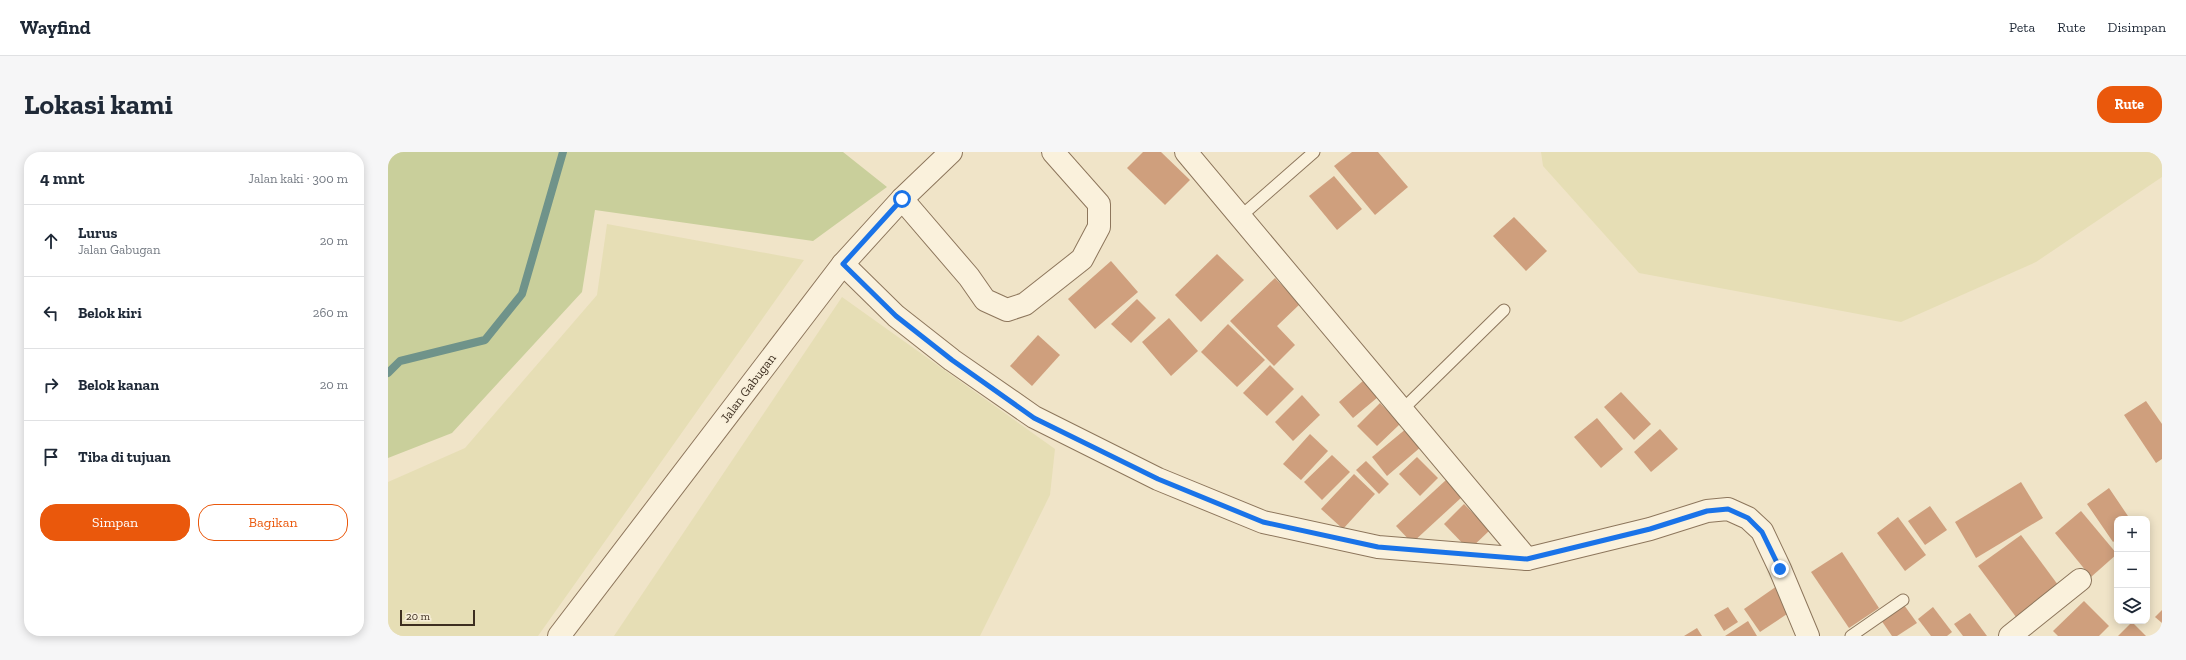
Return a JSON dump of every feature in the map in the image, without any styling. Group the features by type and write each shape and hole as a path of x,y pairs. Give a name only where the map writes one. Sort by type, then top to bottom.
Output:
{"street":[{"name":"Jalan Gabugan","path":"559,636 843,264 902,199 951,152"},
{"path":"902,199 969,277 985,300 1007,310 1025,304 1082,260 1099,227 1098,204 1053,152"},
{"path":"1186,152 1527,559"},
{"path":"843,264 896,316 952,360 1034,418 1158,479 1263,522 1378,547 1460,555 1527,559 1650,529 1707,511 1728,509 1748,518 1762,532 1780,569 1808,636"},
{"path":"2010,636 2080,580"}],"lane":[{"path":"1240,217 1314,152"},
{"path":"1402,410 1504,310"},
{"path":"1851,636 1903,600"}],"shaded area":[{"path":"1541,152 2162,152 2162,177 2036,262 1901,322 1639,273 1543,166"},
{"path":"607,224 804,260 538,636 388,636 388,482 465,448 597,295"},
{"path":"842,297 1055,449 1050,495 980,636 614,636"}],"green space":[{"path":"388,152 843,152 887,187 813,241 595,210 582,292 452,433 388,458"}],"building":[{"path":"1143,152 1161,152 1190,180 1165,205 1127,168"},
{"path":"1352,152 1378,152 1408,187 1375,215 1334,166"},
{"path":"1334,176 1362,209 1337,230 1309,196"},
{"path":"1514,217 1547,251 1526,271 1493,236"},
{"path":"1217,254 1244,280 1201,322 1175,295"},
{"path":"1111,261 1138,292 1095,329 1068,299"},
{"path":"1275,278 1300,304 1277,326 1295,345 1274,366 1230,321"},
{"path":"1137,299 1156,318 1131,343 1111,324"},
{"path":"1169,318 1198,351 1171,376 1142,342"},
{"path":"1228,324 1265,360 1237,387 1201,352"},
{"path":"1038,335 1060,355 1032,386 1010,366"},
{"path":"1270,365 1294,389 1267,416 1243,393"},
{"path":"1364,380 1378,397 1353,418 1339,402"},
{"path":"1621,392 1651,424 1634,440 1604,407"},
{"path":"1302,395 1320,415 1293,441 1275,422"},
{"path":"2146,401 2162,424 2162,459 2156,463 2124,415"},
{"path":"1380,403 1400,424 1377,446 1357,426"},
{"path":"1597,418 1623,449 1601,468 1574,437"},
{"path":"1407,428 1422,446 1387,476 1372,457"},
{"path":"1660,429 1678,449 1651,472 1634,452"},
{"path":"1310,434 1328,451 1301,480 1283,464"},
{"path":"1332,455 1350,472 1322,500 1304,482"},
{"path":"1417,457 1438,478 1420,496 1399,474"},
{"path":"1366,461 1389,484 1379,494 1356,470"},
{"path":"1354,474 1375,494 1343,529 1321,509"},
{"path":"1446,480 1462,497 1412,543 1396,526"},
{"path":"2021,482 2043,518 1976,558 1955,522"},
{"path":"2109,488 2128,516 2114,516 2113,542 2087,504"},
{"path":"1464,504 1490,530 1469,550 1444,524"},
{"path":"1930,506 1947,530 1925,545 1908,521"},
{"path":"2081,511 2114,550 2114,557 2091,577 2055,533"},
{"path":"1898,517 1926,555 1905,571 1877,533"},
{"path":"2021,535 2061,589 2019,621 1978,566"},
{"path":"1842,552 1879,608 1849,628 1811,572"},
{"path":"1777,586 1793,610 1760,632 1744,609"},
{"path":"2084,601 2109,626 2099,636 2058,636 2053,631"},
{"path":"1904,605 1917,623 1897,636 1892,636 1881,620"},
{"path":"1728,607 1738,622 1724,631 1714,615"},
{"path":"1933,607 1952,632 1947,636 1931,636 1918,619"},
{"path":"2162,610 2162,623 2155,617"},
{"path":"1970,613 1987,636 1963,636 1954,624"},
{"path":"1748,621 1757,636 1725,636"},
{"path":"2130,624 2134,624 2146,636 2118,636"},
{"path":"1697,628 1702,636 1684,636"}],"waterway":[{"path":"388,373 400,361 485,340 522,294 563,152"}],"route":[{"path":"902,199 843,264 896,316 952,360 1034,418 1158,479 1263,522 1378,547 1460,555 1527,559 1650,529 1707,511 1728,509 1748,518 1762,532 1780,569"}]}
